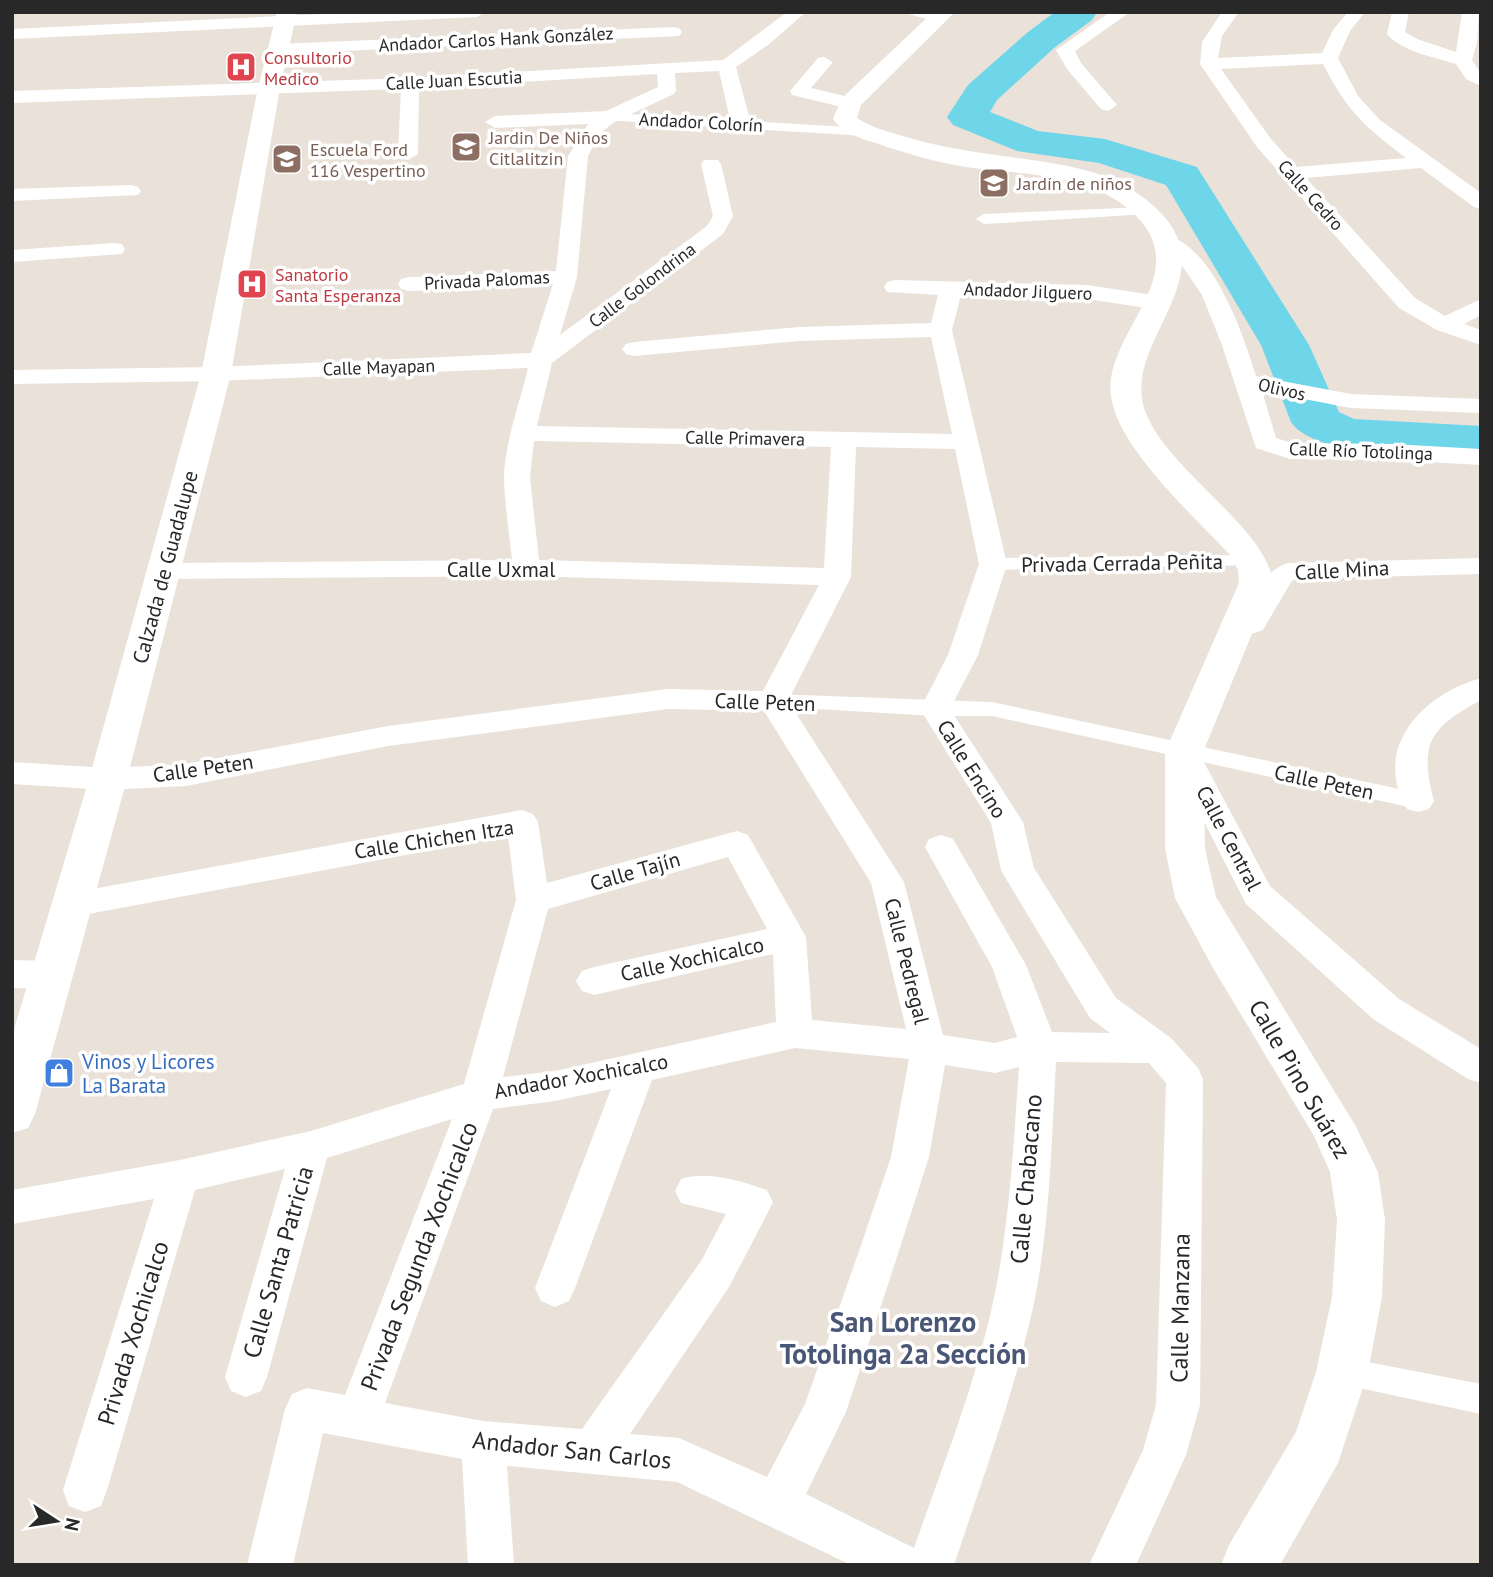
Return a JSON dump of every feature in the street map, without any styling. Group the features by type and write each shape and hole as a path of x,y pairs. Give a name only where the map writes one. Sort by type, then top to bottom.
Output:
{"street":[{"path":"12,34 283,27 477,12"},
{"path":"674,12 683,49"},
{"path":"741,124 727,65 798,12"},
{"path":"908,12 942,15"},
{"path":"1108,105 1073,65 1065,50 1122,12"},
{"path":"1231,12 1215,32 1207,51 1209,64 1329,58"},
{"path":"1329,58 1342,30 1357,12"},
{"path":"1401,12 1396,34 1411,43 1471,47"},
{"path":"1471,12 1472,75 1481,81"},
{"path":"942,15 850,103 845,119 851,126 950,157 1076,174 1119,192 1144,211 1158,226 1166,241 1166,281 1160,303 1130,364 1125,382 1125,399 1131,419 1147,444 1252,561 1256,583 1184,752"},
{"name":"Andador Carlos Hank González","path":"283,27 683,49"},
{"name":"Calzada de Guadalupe","path":"12,1114 108,779 216,374 269,88 283,27"},
{"name":"Calle Juan Escutia","path":"12,97 410,83 665,66 683,49 727,65"},
{"path":"1329,58 1350,98 1373,124 1481,203"},
{"path":"824,62 799,90 850,103"},
{"name":"Calle Cedro","path":"1209,64 1264,143 1407,303 1446,325 1481,338"},
{"path":"526,568 517,477 522,433 530,414 541,360 566,277 578,156 592,130 609,117 667,90 665,66"},
{"path":"494,78 494,144"},
{"path":"408,154 410,83"},
{"name":"Andador Colorín","path":"495,121 609,117 866,132"},
{"path":"1291,173 1424,162"},
{"name":"Calle Golondrina","path":"541,360 716,230 723,216 711,164"},
{"path":"12,195 131,191"},
{"path":"984,219 1144,211"},
{"name":"Olivos","path":"1166,241 1188,258 1209,287 1247,381 1351,401 1481,405"},
{"path":"12,256 114,248"},
{"name":"Privada Palomas","path":"409,284 566,277"},
{"name":"Andador Jilguero","path":"895,287 1087,292 1160,303"},
{"name":"Calle Encino","path":"951,289 940,330 968,442 993,564 963,655 935,709 1007,822 1018,870 1103,1008 1158,1048"},
{"path":"1446,325 1481,306"},
{"path":"634,349 799,334 940,330"},
{"name":"Calle Mayapan","path":"12,377 216,374 541,360"},
{"name":"Calle Río Totolinga","path":"1247,381 1265,443 1290,452 1392,452 1481,457"},
{"name":"Calle Primavera","path":"522,433 968,442"},
{"path":"773,701 837,577 844,440"},
{"name":"Privada Cerrada Peñita","path":"993,564 1252,561"},
{"name":"Calle Mina","path":"1234,631 1253,624 1280,577 1289,571 1481,566"},
{"name":"Calle Uxmal","path":"165,571 526,568 837,577"},
{"path":"1418,801 1410,758 1419,731 1448,704 1481,688"},
{"name":"Calle Peten","path":"12,773 108,779 186,775 388,736 668,699 773,701 992,709 1418,801"},
{"name":"Calle Pedregal","path":"773,701 887,882 923,1021 928,1057 910,1157 877,1257 824,1412 777,1504"},
{"name":"Calle Central","path":"1184,752 1258,895 1386,1009 1481,1068"},
{"name":"Calle Pino Suárez","path":"1184,752 1185,848 1196,898 1228,956 1332,1125 1354,1172 1361,1220 1357,1297 1342,1372 1319,1444 1249,1565"},
{"name":"Calle Chichen Itza","path":"72,904 522,822 533,900 480,1095"},
{"name":"Calle Tajín","path":"533,900 737,843 789,937"},
{"name":"Calle Chabacano","path":"931,1565 1010,1319 1027,1218 1039,1047 1009,965 941,847"},
{"path":"789,937 795,1033"},
{"name":"Calle Xochicalco","path":"594,981 789,937"},
{"path":"12,974 52,975"},
{"name":"Andador Xochicalco","path":"12,1207 180,1177 311,1147 480,1095 555,1086 795,1033 995,1059 1039,1047 1158,1048"},
{"name":"Calle Manzana","path":"1112,1565 1164,1455 1178,1405 1185,1079 1158,1048"},
{"path":"555,1288 639,1067"},
{"name":"Privada Segunda Xochicalco","path":"358,1418 480,1095"},
{"name":"Calle Santa Patricia","path":"246,1377 311,1147"},
{"name":"Privada Xochicalco","path":"85,1490 180,1177"},
{"path":"592,1452 715,1274 753,1202 695,1191"},
{"path":"1342,1372 1481,1399"},
{"name":"Andador San Carlos","path":"270,1565 307,1409 483,1442 679,1460 777,1504 900,1565"},
{"path":"483,1442 491,1565"}],"waterway":[{"path":"1079,12 1041,40 982,93 967,117 1031,142 1105,151 1182,176 1285,345 1317,422 1346,434 1481,442"}],"place":[{"name":"Consultorio Medico","path":"241,67"},
{"name":"Jardin De Niños Citlalitzin","path":"466,147"},
{"name":"Escuela Ford 116 Vespertino","path":"287,159"},
{"name":"Jardín de niños","path":"994,183"},
{"name":"Sanatorio Santa Esperanza","path":"252,284"},
{"name":"Vinos y Licores La Barata","path":"59,1073"}],"district":[{"name":"San Lorenzo Totolinga 2a Sección","path":"903,1337"}]}
